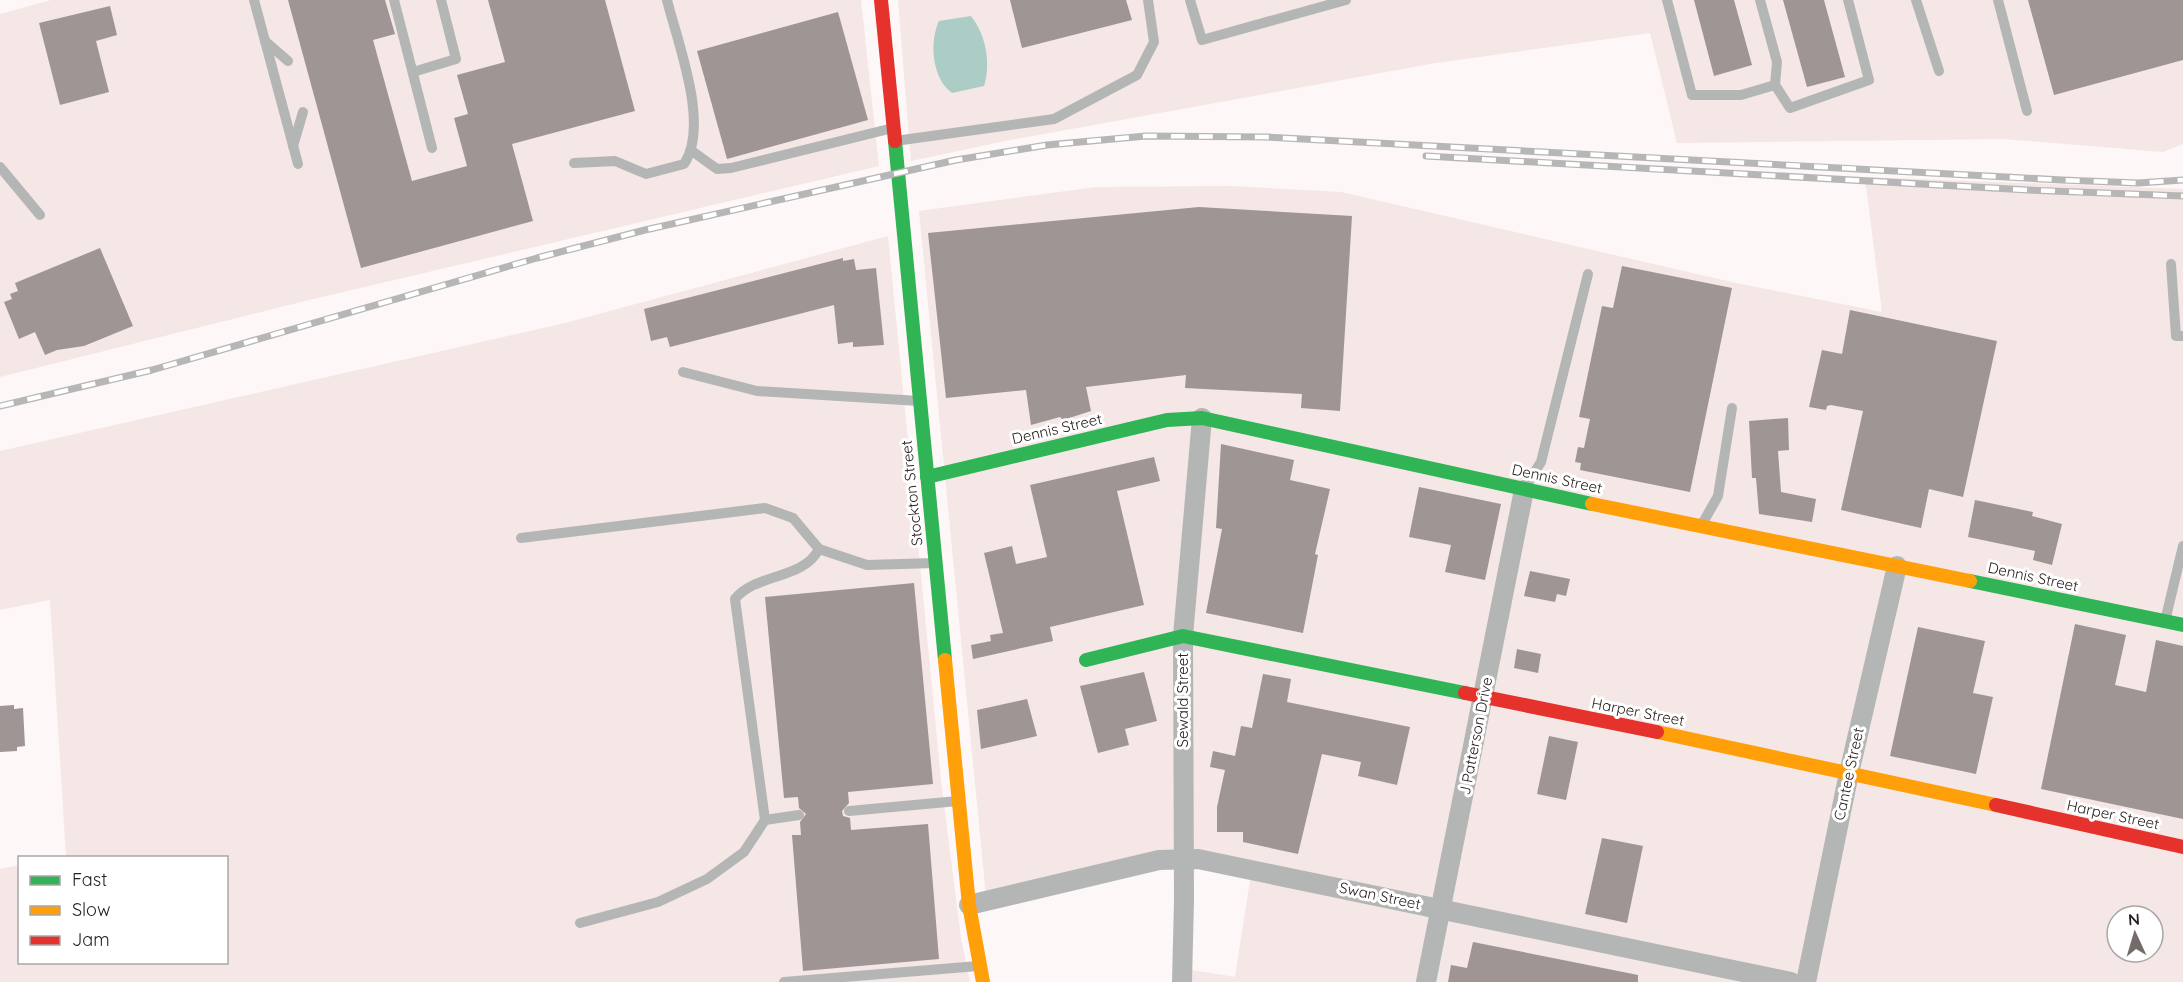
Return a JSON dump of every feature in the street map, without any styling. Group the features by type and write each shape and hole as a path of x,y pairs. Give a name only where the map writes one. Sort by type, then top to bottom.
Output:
{"street":[{"name":"Stockton Street","path":"881,0 958,801 969,905 983,982"},
{"name":"Dennis Street","path":"927,477 1167,420 1202,418 1524,490 2183,625"},
{"name":"Sewald Street","path":"1182,982 1183,636 1202,418"},
{"name":"J Patterson Drive","path":"1426,982 1524,490"},
{"name":"Cantee Street","path":"1806,982 1849,773 1897,566"},
{"name":"Harper Street","path":"1086,660 1183,636 1849,773 2183,847"},
{"name":"Swan Street","path":"969,905 1159,860 1184,858 1791,982"}],"lane":[{"path":"254,0 298,164"},
{"path":"394,0 432,148"},
{"path":"412,72 456,59 441,0"},
{"path":"574,163 615,161 646,174 684,164 692,151 696,115 667,0"},
{"path":"692,151 717,169 731,168 894,134 1054,119 1137,75 1154,42 1148,0"},
{"path":"1190,0 1202,40 1346,0"},
{"path":"1667,0 1692,95 1741,95 1775,85"},
{"path":"1760,0 1777,62 1775,85 1791,108 1869,80 1848,0"},
{"path":"1916,0 1939,71"},
{"path":"1998,0 2027,111"},
{"path":"265,41 288,61"},
{"path":"293,146 303,112"},
{"path":"0,167 40,215"},
{"path":"2171,264 2176,336 2183,336"},
{"path":"1524,490 1541,462 1588,274"},
{"path":"683,372 756,391 920,400"},
{"path":"1701,526 1718,496 1732,408"},
{"path":"521,538 765,508 793,518 819,549 867,564 935,563"},
{"path":"2165,621 2183,546"},
{"path":"580,923 658,902 707,879 744,852 765,820 735,598 743,590 802,566 814,558 819,549"},
{"path":"849,811 958,801"},
{"path":"765,820 800,815"},
{"path":"784,982 979,966"}],"shaded area":[{"path":"51,0 861,0 879,166 305,301 0,377 0,14"},
{"path":"898,0 2183,0 2183,144 2163,152 2004,139 1677,143 1650,33 1436,63 1010,140 911,161"},
{"path":"971,16 984,40 986,50 987,68 984,86 952,93 945,87 936,70 933,49 936,30 939,21"},
{"path":"1865,177 2183,189 2183,982 1192,982 1192,970 1235,977 1253,861 1191,853 986,896 919,211 1096,187 1230,186 1341,192 1736,283 1882,312"},
{"path":"888,236 941,780 961,938 970,982 0,982 0,869 18,865 18,964 228,964 228,856 66,856 50,600 0,610 0,451 565,323"}],"building":[{"path":"288,0 385,0 395,34 373,40 412,181 467,166 454,118 468,114 457,75 505,62 488,0 605,0 635,111 512,144 533,221 361,268"},
{"path":"1010,0 1126,0 1132,20 1022,48"},
{"path":"1694,0 1734,0 1752,65 1714,76"},
{"path":"1783,0 1824,0 1845,77 1807,87"},
{"path":"2028,0 2183,0 2183,60 2054,95"},
{"path":"110,6 117,35 96,41 109,92 60,105 39,23"},
{"path":"838,12 868,120 727,159 697,51"},
{"path":"1199,207 1352,216 1340,411 1301,408 1302,394 1185,388 1186,375 1086,387 1091,411 1063,420 1060,417 1031,425 1026,390 946,398 928,233"},
{"path":"100,248 133,326 84,346 57,350 45,355 35,332 19,339 4,302 12,299 10,294 18,291 15,283"},
{"path":"843,258 843,261 854,259 856,270 876,268 884,345 853,347 853,342 838,344 834,305 670,347 667,337 651,341 644,309"},
{"path":"1622,266 1732,288 1690,492 1580,470 1581,463 1575,462 1578,447 1584,448 1590,419 1579,417 1602,306 1613,308"},
{"path":"1850,310 1997,341 1963,497 1929,489 1921,528 1841,510 1863,411 1831,405 1827,406 1826,410 1809,407 1822,350 1842,354"},
{"path":"1788,418 1789,450 1778,451 1781,492 1816,499 1812,522 1759,514 1756,478 1752,478 1749,421"},
{"path":"1221,444 1294,460 1290,480 1330,489 1315,554 1318,555 1303,633 1206,613 1222,529 1216,528"},
{"path":"1154,457 1160,481 1117,491 1144,605 1050,627 1053,641 973,659 971,645 991,641 990,635 1003,633 984,553 1012,546 1016,564 1047,557 1030,485"},
{"path":"1419,487 1501,504 1485,580 1445,572 1451,545 1409,537"},
{"path":"1975,500 2033,512 2032,516 2062,524 2052,565 2033,560 2035,551 1968,537"},
{"path":"1530,571 1570,579 1566,596 1557,594 1555,602 1524,596"},
{"path":"914,583 933,784 848,792 849,803 842,811 843,816 850,818 851,830 928,824 939,959 803,971 792,835 801,835 800,822 806,814 799,808 798,797 784,798 765,597"},
{"path":"2075,624 2126,635 2115,685 2146,692 2156,640 2183,646 2183,819 2041,789"},
{"path":"1918,627 1985,641 1973,693 1993,697 1976,774 1890,756"},
{"path":"1517,649 1541,654 1538,673 1514,668"},
{"path":"1144,672 1157,721 1125,729 1129,745 1098,753 1080,686"},
{"path":"1263,674 1291,679 1287,702 1410,727 1397,785 1358,776 1361,762 1322,754 1298,854 1243,842 1243,832 1217,832 1217,807 1225,770 1210,767 1213,751 1235,756 1241,726 1252,728"},
{"path":"1027,699 1037,736 981,749 977,710"},
{"path":"14,705 14,709 23,708 25,746 17,747 17,751 0,752 0,706"},
{"path":"1549,736 1578,742 1566,800 1537,794"},
{"path":"1602,838 1643,846 1627,923 1585,914"},
{"path":"1473,942 1638,975 1638,982 1448,982 1451,965 1467,968"}],"railway":[{"path":"0,406 152,370 537,258 645,230 956,160 1047,145 1146,136 1266,137 2062,180 2138,183 2183,180"},
{"path":"1426,156 2028,190 2183,196"}],"traffic: fast":[{"path":"895,141 945,660"},
{"path":"927,477 1167,420 1202,418 1592,504"},
{"path":"1970,581 2183,625"},
{"path":"1086,660 1183,636 1465,693"}],"traffic: slow":[{"path":"1592,504 1970,581"},
{"path":"945,660 969,905 983,982"},
{"path":"1657,732 1996,805"}],"traffic: jam":[{"path":"881,0 895,141"},
{"path":"1465,693 1657,732"},
{"path":"1996,805 2183,847"}]}
